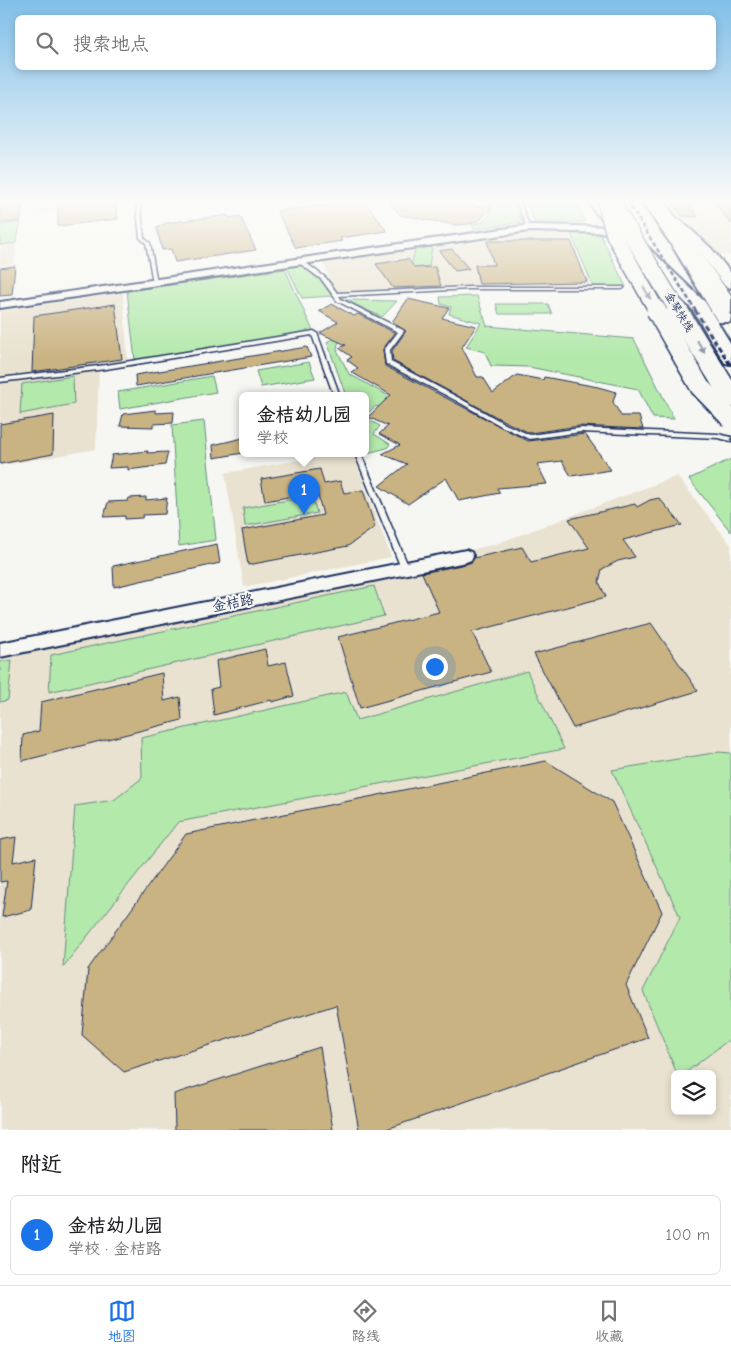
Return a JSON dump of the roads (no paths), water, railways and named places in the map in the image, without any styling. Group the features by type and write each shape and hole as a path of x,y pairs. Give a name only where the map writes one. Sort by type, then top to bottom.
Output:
{"highway":[{"name":"金琴快线","path":"643,254 731,397"},
{"path":"694,254 731,308"}],"main road":[{"path":"625,254 700,387 731,419"},
{"path":"646,254 699,306 731,359"},
{"path":"685,254 731,328"},
{"path":"708,254 731,282"}],"street":[{"path":"0,306 350,254"},
{"name":"金桔路","path":"0,650 466,556"}],"lane":[{"path":"150,254 155,283"},
{"path":"300,261 324,279 339,300 401,331 387,350 388,364 459,400 502,425 529,437 581,430 618,430 718,436 729,439"},
{"path":"335,295 469,288 622,288"},
{"path":"0,380 106,367 314,333 336,392"},
{"path":"359,457 405,568"}],"railway":[{"path":"660,254 696,311"},
{"path":"695,310 731,366"}],"place":[{"name":"金桔幼儿园","path":"304,515"}]}
